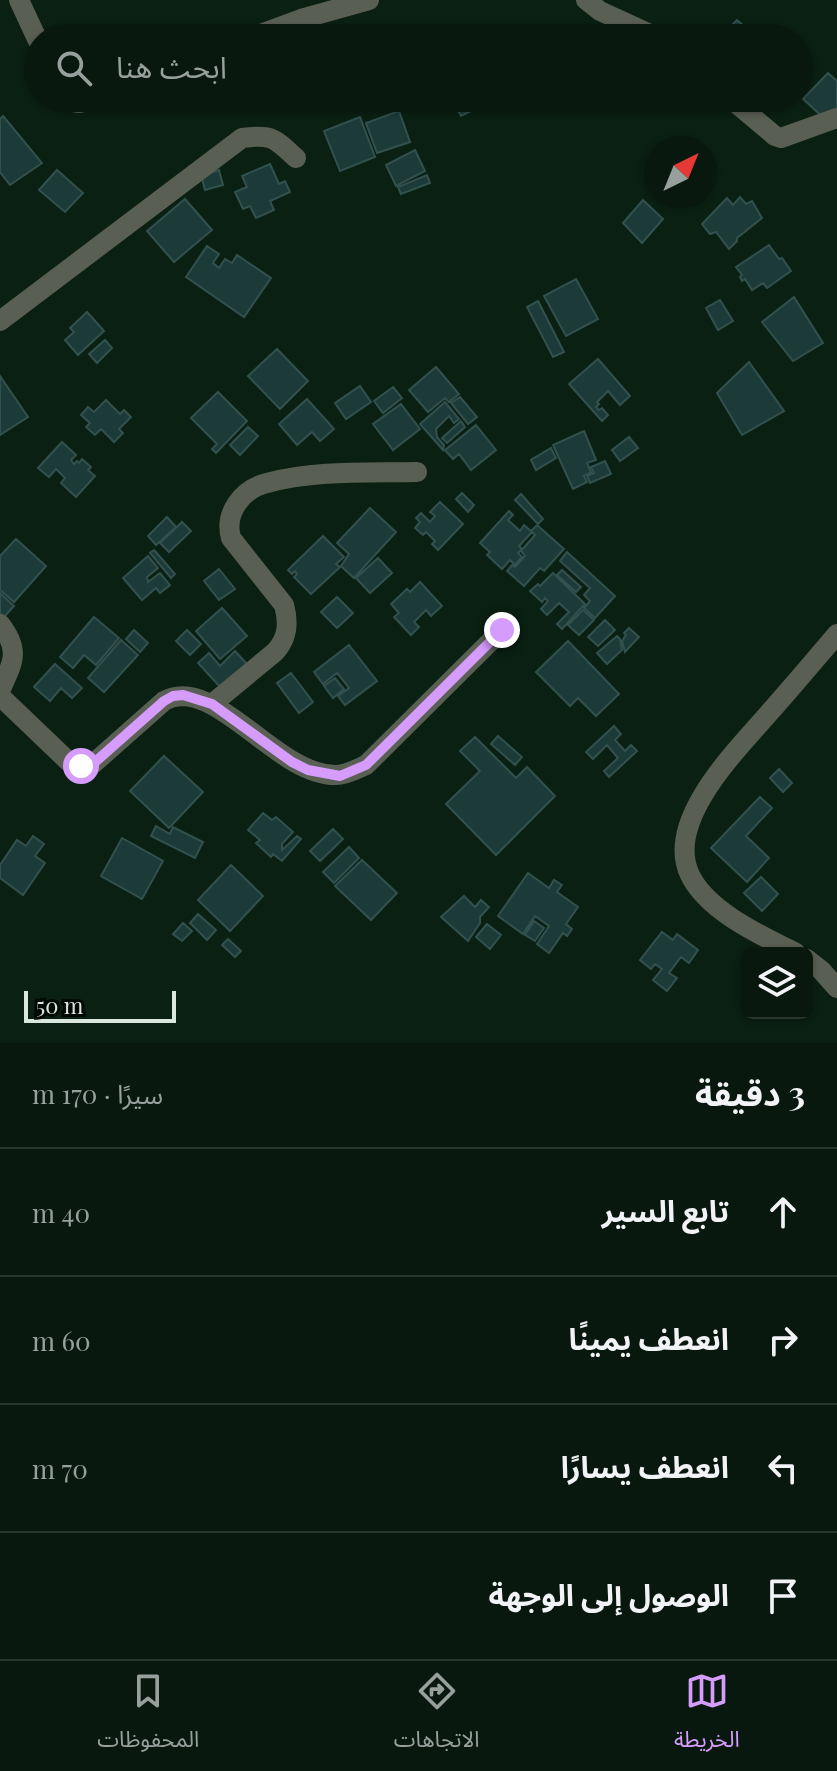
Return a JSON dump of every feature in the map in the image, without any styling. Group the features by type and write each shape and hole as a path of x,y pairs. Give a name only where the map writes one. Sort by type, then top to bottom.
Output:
{"street":[{"path":"19,0 30,24"},
{"path":"288,24 369,0"},
{"path":"586,0 600,11 628,24"},
{"path":"747,112 781,138 837,118"},
{"path":"0,321 242,138 260,136 275,139 296,158"},
{"path":"212,704 275,652 282,644 287,625 284,605 231,538 229,520 237,503 264,483 314,475 417,472"},
{"path":"0,624 9,635 15,655 0,693 68,761 81,766 94,763 157,707 173,696 183,695 212,704 292,762 308,770 340,776 366,765 502,630"},
{"path":"784,947 746,929 699,890 686,867 685,839 697,808 716,777 837,634"},
{"path":"813,964 837,988"}],"building":[{"path":"828,73 837,81 837,108 826,120 813,108 813,89"},
{"path":"399,112 410,142 377,153 366,123"},
{"path":"3,116 42,163 10,185 0,172 0,119"},
{"path":"360,117 375,157 340,171 324,131"},
{"path":"415,150 425,171 396,186 386,165"},
{"path":"270,164 279,184 285,181 290,192 270,201 274,210 256,218 250,206 243,209 235,192 247,187 242,176"},
{"path":"57,170 83,193 65,212 39,190"},
{"path":"219,170 223,185 205,190 201,175"},
{"path":"427,175 430,183 401,194 398,187"},
{"path":"740,197 746,204 752,201 762,218 737,238 729,249 716,232 710,234 702,224 727,198 733,205"},
{"path":"185,199 212,230 174,262 147,231"},
{"path":"643,200 645,208 651,208 663,219 642,243 623,223"},
{"path":"769,245 791,271 767,288 763,283 752,290 745,279 742,281 736,267"},
{"path":"207,246 219,254 213,263 219,268 225,259 232,263 237,255 271,278 244,317 186,277"},
{"path":"576,279 598,319 566,336 544,296"},
{"path":"794,297 823,343 793,361 762,322"},
{"path":"720,300 733,321 718,330 706,308"},
{"path":"538,301 564,352 553,357 527,307"},
{"path":"87,312 104,331 78,355 65,340 74,332 70,328"},
{"path":"105,340 112,348 97,363 89,354"},
{"path":"277,349 308,381 280,409 248,376"},
{"path":"598,359 630,396 620,405 608,391 596,407 599,410 602,408 608,415 602,421 569,384"},
{"path":"749,362 784,411 742,435 717,393"},
{"path":"436,367 459,394 449,402 445,398 428,412 409,390"},
{"path":"0,376 28,417 0,435"},
{"path":"360,386 371,402 346,419 335,403"},
{"path":"393,387 402,398 383,413 374,401"},
{"path":"218,392 247,421 216,453 212,449 217,444 191,418"},
{"path":"460,397 477,417 468,424 451,403"},
{"path":"307,399 334,429 320,441 312,432 297,445 279,424"},
{"path":"106,400 120,414 124,410 131,417 119,429 123,433 114,442 101,429 95,435 86,427 90,423 81,415 88,407 94,412"},
{"path":"445,402 459,419 454,423 449,416 436,429 437,437 444,445 443,450 420,424"},
{"path":"401,404 420,429 393,450 373,424"},
{"path":"461,421 465,427 447,443 442,438"},
{"path":"476,425 496,450 471,470 459,454 453,459 445,450"},
{"path":"248,427 258,436 240,455 230,445"},
{"path":"584,431 596,460 587,463 591,472 584,476 587,482 573,489 553,445"},
{"path":"629,437 638,448 620,461 612,450"},
{"path":"62,442 76,455 71,460 74,464 82,459 95,476 76,497 61,483 65,478 56,469 49,477 38,468"},
{"path":"551,448 556,458 536,470 531,460"},
{"path":"605,461 611,474 590,483 587,476 594,473 591,467"},
{"path":"462,493 474,505 468,512 456,499"},
{"path":"521,494 543,519 538,524 515,500"},
{"path":"440,502 463,524 438,550 432,544 435,541 426,532 423,535 415,528 420,522 416,518 421,513 430,522 435,516 430,512"},
{"path":"370,508 396,532 354,578 341,566 349,554 337,543"},
{"path":"509,511 513,515 508,520 520,531 524,525 532,532 519,546 522,549 518,553 522,557 515,565 510,560 502,569 487,555 490,552 480,543"},
{"path":"167,517 176,527 156,545 148,536"},
{"path":"182,522 191,531 169,552 160,543"},
{"path":"537,525 564,549 544,571 540,568 524,586 507,571 525,556 521,551 535,535 531,531"},
{"path":"323,536 344,557 336,564 340,567 311,594 294,577 297,574 295,571 292,574 288,570"},
{"path":"16,539 46,566 14,602 0,590 0,556"},
{"path":"154,550 175,574 171,578 150,553"},
{"path":"567,552 615,596 595,618 584,608 590,601 584,595 590,588 560,561"},
{"path":"148,556 158,568 147,577 148,582 160,573 170,585 160,593 156,588 142,600 123,578"},
{"path":"378,558 392,573 370,593 356,578"},
{"path":"219,569 235,589 219,600 204,581"},
{"path":"562,570 581,587 576,592 557,575"},
{"path":"553,573 585,604 562,629 557,624 569,612 559,603 547,615 541,609 548,601 545,598 542,602 530,591"},
{"path":"420,582 442,606 431,616 426,610 414,622 419,627 411,635 394,617 399,613 391,604"},
{"path":"0,593 14,606 4,617 0,613"},
{"path":"337,597 353,613 337,628 321,612"},
{"path":"222,608 247,636 220,659 196,631"},
{"path":"583,610 594,620 579,635 568,625"},
{"path":"94,617 119,638 96,665 84,655 73,668 60,657"},
{"path":"605,620 615,630 598,646 588,637"},
{"path":"629,628 639,637 625,652 622,641"},
{"path":"134,630 148,643 140,652 126,639"},
{"path":"187,630 201,644 190,655 176,641"},
{"path":"617,636 622,650 607,664 597,653"},
{"path":"121,640 138,655 104,692 88,678"},
{"path":"568,641 619,694 596,716 578,698 570,706 536,672"},
{"path":"349,645 377,681 345,705 338,696 349,688 337,673 323,684 314,672"},
{"path":"235,651 247,664 222,689 198,663 209,653 220,666"},
{"path":"55,664 82,688 72,698 61,688 50,701 34,687"},
{"path":"291,673 313,702 299,713 277,683"},
{"path":"335,678 344,689 333,698 324,686"},
{"path":"614,726 621,734 615,740 625,751 631,745 637,751 609,777 604,771 618,758 607,745 593,759 586,752"},
{"path":"498,736 522,757 515,765 491,744"},
{"path":"475,737 516,778 527,767 555,796 496,855 446,804 480,771 460,751"},
{"path":"164,756 203,792 169,828 130,791"},
{"path":"779,769 792,783 783,792 770,778"},
{"path":"760,797 772,808 746,836 769,858 747,882 711,848"},
{"path":"263,813 272,820 276,817 293,832 282,844 282,850 297,836 301,839 282,861 273,854 271,857 256,843 260,840 248,830"},
{"path":"156,826 170,834 173,827 203,842 195,858 151,836"},
{"path":"333,829 343,839 320,861 310,851"},
{"path":"33,836 44,844 35,856 45,863 23,895 0,878 0,865 17,840 26,846"},
{"path":"122,838 163,861 142,899 101,876"},
{"path":"349,847 359,858 334,883 323,872"},
{"path":"362,860 397,893 371,920 335,886"},
{"path":"231,865 263,896 230,931 198,900"},
{"path":"528,873 549,888 554,880 562,885 557,892 578,907 566,924 572,929 567,936 563,933 549,953 537,944 549,926 535,916 523,934 498,916"},
{"path":"761,877 778,894 762,911 744,893"},
{"path":"464,896 475,907 481,900 489,907 480,917 480,923 468,941 441,917"},
{"path":"198,914 216,930 207,940 190,923"},
{"path":"534,921 544,928 535,941 525,935"},
{"path":"183,923 192,931 182,941 173,934"},
{"path":"487,924 501,935 490,949 476,937"},
{"path":"662,932 673,940 677,934 698,950 689,963 681,957 669,973 677,978 667,991 653,980 662,969 655,964 651,969 640,960"},
{"path":"228,939 241,951 235,957 222,945"}],"route":[{"path":"81,766 94,763 164,701 183,695 212,704 292,762 308,770 340,776 366,765 502,630"}]}
